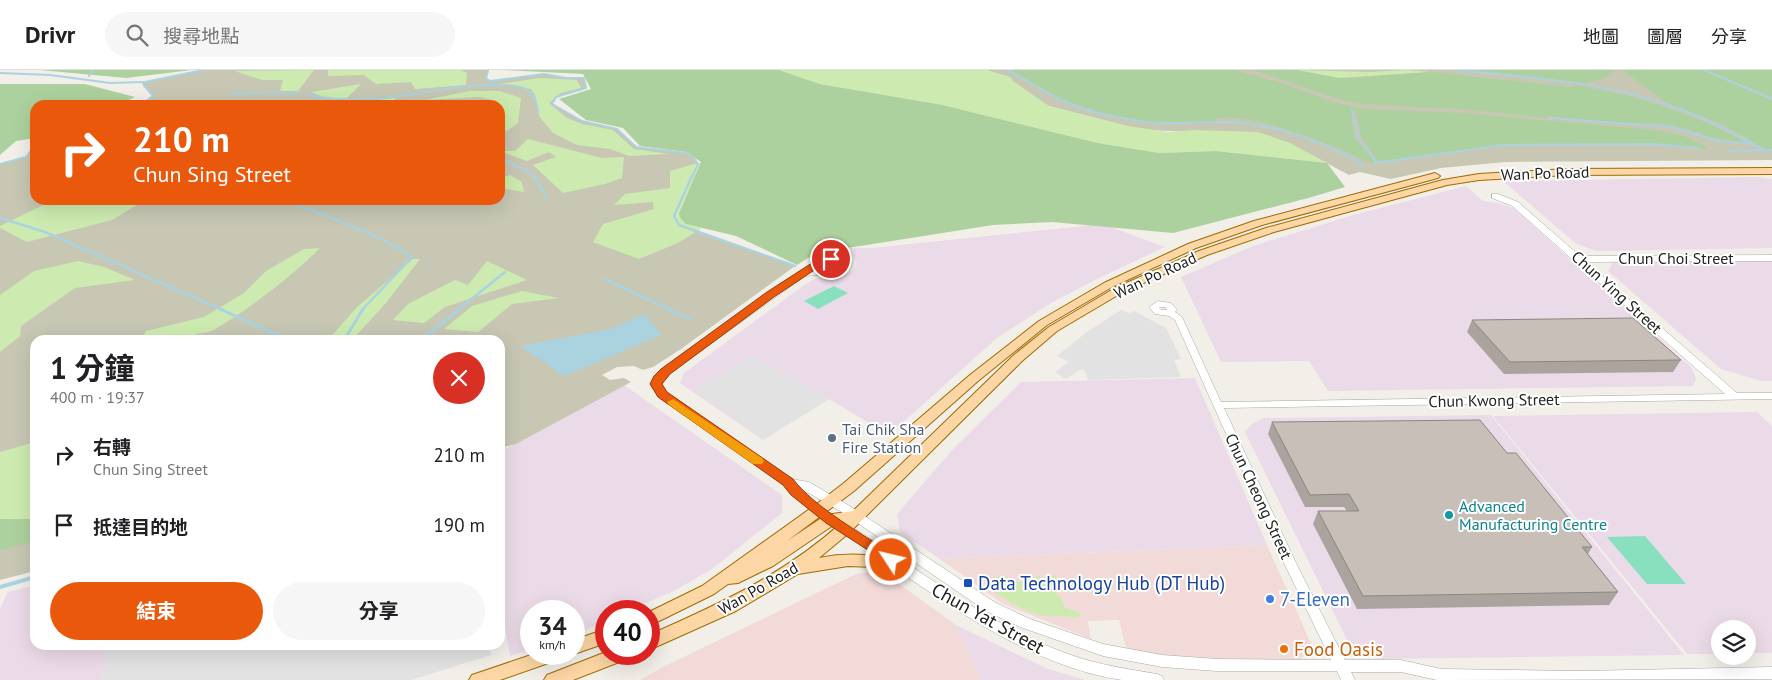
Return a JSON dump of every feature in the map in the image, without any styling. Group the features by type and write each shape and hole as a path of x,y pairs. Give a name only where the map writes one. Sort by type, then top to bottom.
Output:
{"main road":[{"name":"Wan Po Road","path":"660,614 767,562 974,378 1043,323 1108,285 1192,246 1258,223 1324,205 1435,176 1468,171 1558,165 1772,166"},
{"name":"Wan Po Road","path":"660,638 730,606 795,568 844,529 1011,364 1054,329 1119,290 1203,253 1270,230 1446,182 1479,176 1567,172 1772,171"},
{"path":"827,510 857,516"},
{"path":"795,568 837,560 857,559 876,561 900,567"},
{"path":"553,680 595,664"},
{"path":"478,680 522,665"}],"street":[{"name":"Chun Ying Street","path":"1495,196 1515,204 1734,396"},
{"name":"Chun Choi Street","path":"1580,259 1772,258"},
{"name":"Chun Yat Street","path":"801,274 666,371 658,378 656,384 662,394 788,482 795,492 827,510 844,529 900,567 988,622 1059,656 1096,668 1157,680"},
{"name":"Chun Cheong Street","path":"1170,312 1179,320 1339,665 1348,680"},
{"name":"Chun Kwong Street","path":"1217,405 1772,396"},
{"name":"Chun Yat Street","path":"857,516 991,607 1025,623 1103,650 1162,661 1217,665 1401,666 1441,675 1584,676 1772,673"},
{"name":"Chun Yat Street","path":"1425,680 1441,675"}],"shaded area":[{"path":"203,70 488,70 486,79 490,81 544,74 566,78 584,78 586,88 556,97 552,104 582,121 617,129 636,147 686,153 693,157 698,164 687,229 795,266 681,349 653,367 643,370 634,366 617,367 602,375 610,380 624,378 631,382 516,444 505,447 505,335 30,335 30,572 0,580 0,164 26,157 30,152 30,205 505,205 505,100 147,100 153,96 143,84"},
{"path":"982,70 1772,70 1772,160 1505,162 1441,168 1391,179 1360,172 1349,175 1289,143 1263,134 1142,130 1049,106"},
{"path":"1758,177 1772,179 1772,248 1596,251 1575,243 1503,181"},
{"path":"1466,186 1483,201 1513,208 1692,368 1696,379 1693,386 1328,391 1309,361 1221,362 1181,277 1253,246 1353,215"},
{"path":"1103,224 1165,247 1051,303 997,338 889,435 829,399 763,440 680,383 684,373 807,283 814,279 841,277 853,270 857,264 850,248 872,248"},
{"path":"1772,261 1772,381 1761,381 1721,369 1608,271 1613,262"},
{"path":"1121,310 1130,313 1134,311 1166,328 1181,359 1174,360 1181,377 1088,380 1085,371 1081,369 1066,379 1055,372 1069,362 1057,356 1087,332"},
{"path":"753,356 829,399 763,440 694,389"},
{"path":"1195,378 1267,545 940,559 900,532 897,514 953,449 1021,382"},
{"path":"624,385 782,495 782,513 712,569 674,591 653,600 595,600 595,626 585,630 585,600 520,600 520,653 510,656 505,628 505,449"},
{"path":"1757,412 1772,426 1772,653 1756,653 1756,620 1711,620 1711,654 1687,654 1493,416"},
{"name":"Advanced Manufacturing Centre","path":"1491,415 1684,655 1378,659 1350,646 1245,432 1252,424 1263,418"},
{"path":"1267,545 1313,648 1299,660 1183,659 1145,653 1126,648 1119,620 1088,621 1091,639 1003,604 940,559"},
{"path":"870,572 895,581 956,625 981,680 640,680 663,667 856,574"},
{"path":"30,586 30,650 108,650 101,680 0,680 0,609 8,592"},
{"path":"956,625 1048,669 1085,680 981,680"},
{"path":"108,650 490,650 491,655 411,680 101,680"}],"green space":[{"path":"40,70 192,70 126,78"},
{"path":"314,70 298,91 280,91 283,80 262,80 235,71"},
{"path":"328,70 460,70 467,73 466,85 415,89 411,82 376,84 364,75 328,76"},
{"path":"503,70 779,70 820,84 943,105 1098,143 1159,153 1216,151 1327,163 1345,187 1173,233 1052,222 993,225 835,250 808,258 797,265 736,236 686,224 679,214 701,162 686,152 640,146 623,128 586,120 559,99 591,89 583,74"},
{"path":"779,70 987,70 1010,77 1049,106 1128,126 1168,132 1196,130 1258,132 1290,143 1327,163 1216,151 1159,153 1098,143 943,105 820,84"},
{"path":"1008,70 1232,70 1278,82 1336,103 1363,109 1462,113 1653,130 1682,135 1707,147 1705,149 1642,143 1504,144 1379,162 1361,137 1356,111 1351,110 1355,138 1375,162 1370,163 1315,139 1243,119 1225,118 1213,121 1150,123 1095,111 1061,99"},
{"path":"1250,70 1296,70 1339,78 1431,72 1570,87 1577,85 1621,94 1664,106 1705,122 1745,142 1713,138 1665,124 1603,122 1462,109 1360,104"},
{"path":"1296,70 1370,72 1406,70 1431,72 1339,78"},
{"path":"1470,70 1615,70 1605,78 1583,83"},
{"path":"1622,70 1702,70 1772,99 1772,150 1767,150 1722,124 1668,104"},
{"path":"1707,70 1772,70 1772,97"},
{"path":"539,78 577,80 581,88 561,93 549,103 567,118 582,124 613,130 634,149 669,154 629,156 610,149 577,145 553,133 539,116 535,95 531,89 499,84"},
{"path":"0,84 85,84 135,97 129,100 30,100 30,139 16,141 0,155"},
{"path":"361,84 347,98 326,98 311,92"},
{"path":"470,91 499,91 521,98 518,123 507,131 505,130 505,100 492,100 480,97 425,100"},
{"path":"395,98 395,100 375,100"},
{"path":"528,139 602,158 624,157 622,178 605,184 563,193 533,165 556,157 549,152 527,161 505,153 505,151 515,151"},
{"path":"701,162 679,214 686,224 702,228 678,243 639,259 593,242 603,224 654,209 653,202 614,205 625,194 670,188 670,171"},
{"path":"510,175 522,182 524,192 505,189 505,176"},
{"path":"44,205 137,205 112,220 27,242 0,228 0,226"},
{"path":"320,248 271,291 213,330 193,335 144,335 146,331 204,317 244,293 266,271 304,249"},
{"path":"413,259 420,259 386,303 357,335 332,335 357,307"},
{"path":"78,261 104,267 135,280 75,288 21,326 20,336 0,352 0,295 34,271"},
{"path":"487,261 527,280 445,307 424,323 393,320 408,304 455,280 468,285"},
{"path":"834,286 848,293 818,309 804,301"},
{"path":"522,291 559,298 512,304 478,332 444,329 472,306"},
{"path":"30,443 30,519 0,519 0,452"},
{"path":"0,519 30,519 30,542 0,550"},
{"path":"1645,536 1686,584 1647,584 1607,537"},
{"path":"1005,575 1013,582 1031,582 1035,577 1040,576 1041,581 1048,581 1052,575 1056,576 1058,582 1054,584 1057,595 1061,597 1065,608 1079,612 1080,615 1076,618 1045,616 1018,607 994,592 993,589 996,584 993,580 998,576"}],"water":[{"path":"644,314 661,335 564,376 520,346 611,329"}],"building":[{"path":"1633,318 1681,360 1510,362 1472,320"},
{"name":"Advanced Manufacturing Centre","path":"1480,420 1507,453 1516,453 1592,547 1582,547 1618,592 1363,596 1318,511 1359,511 1349,494 1310,495 1272,422"}],"waterway":[{"path":"89,76 93,70"},
{"path":"145,82 203,70"},
{"path":"488,70 486,79 490,81 544,74 566,78 584,78 586,88 556,97 552,104 582,121 617,129 636,147 686,153 693,157 698,164 692,177"},
{"path":"1007,70 1067,103 1098,113 1152,122 1228,122 1263,126 1313,140 1330,147 1361,163 1360,168"},
{"path":"1456,70 1594,86 1648,99 1697,116 1764,150"},
{"path":"1704,70 1772,99"},
{"path":"0,73 50,75 110,83 145,82"},
{"path":"145,82 143,84 153,96 147,100"},
{"path":"308,95 324,98 365,100 452,88 495,85 513,86 526,89 531,93 536,102 538,112"},
{"path":"229,94 275,92 286,94 300,92"},
{"path":"1352,110 1358,138 1377,162"},
{"path":"1550,118 1672,127 1719,141 1752,144"},
{"path":"1374,163 1503,145 1653,144 1699,148"},
{"path":"1727,151 1772,150"},
{"path":"0,164 26,157 30,152"},
{"path":"505,160 534,177"},
{"path":"692,176 674,216 679,225 795,266"},
{"path":"534,177 546,196"},
{"path":"297,205 366,232 412,257 362,310"},
{"path":"0,218 45,232 223,310"},
{"path":"458,310 505,272"},
{"path":"604,279 671,310"},
{"path":"220,309 277,335"},
{"path":"347,335 363,309"},
{"path":"427,335 460,309"},
{"path":"668,309 690,319"},
{"path":"0,587 30,578"}],"slow traffic":[{"path":"673,402 758,461"}],"place":[{"name":"Tai Chik Sha Fire Station","path":"832,438"},
{"name":"Advanced Manufacturing Centre","path":"1449,515"},
{"name":"Data Technology Hub (DT Hub)","path":"968,583"},
{"name":"7-Eleven","path":"1270,599"},
{"name":"Food Oasis","path":"1284,649"}],"route":[{"path":"831,259 818,263 771,294 666,371 658,378 656,384 662,394 788,482 795,492 844,529 891,560"}]}
